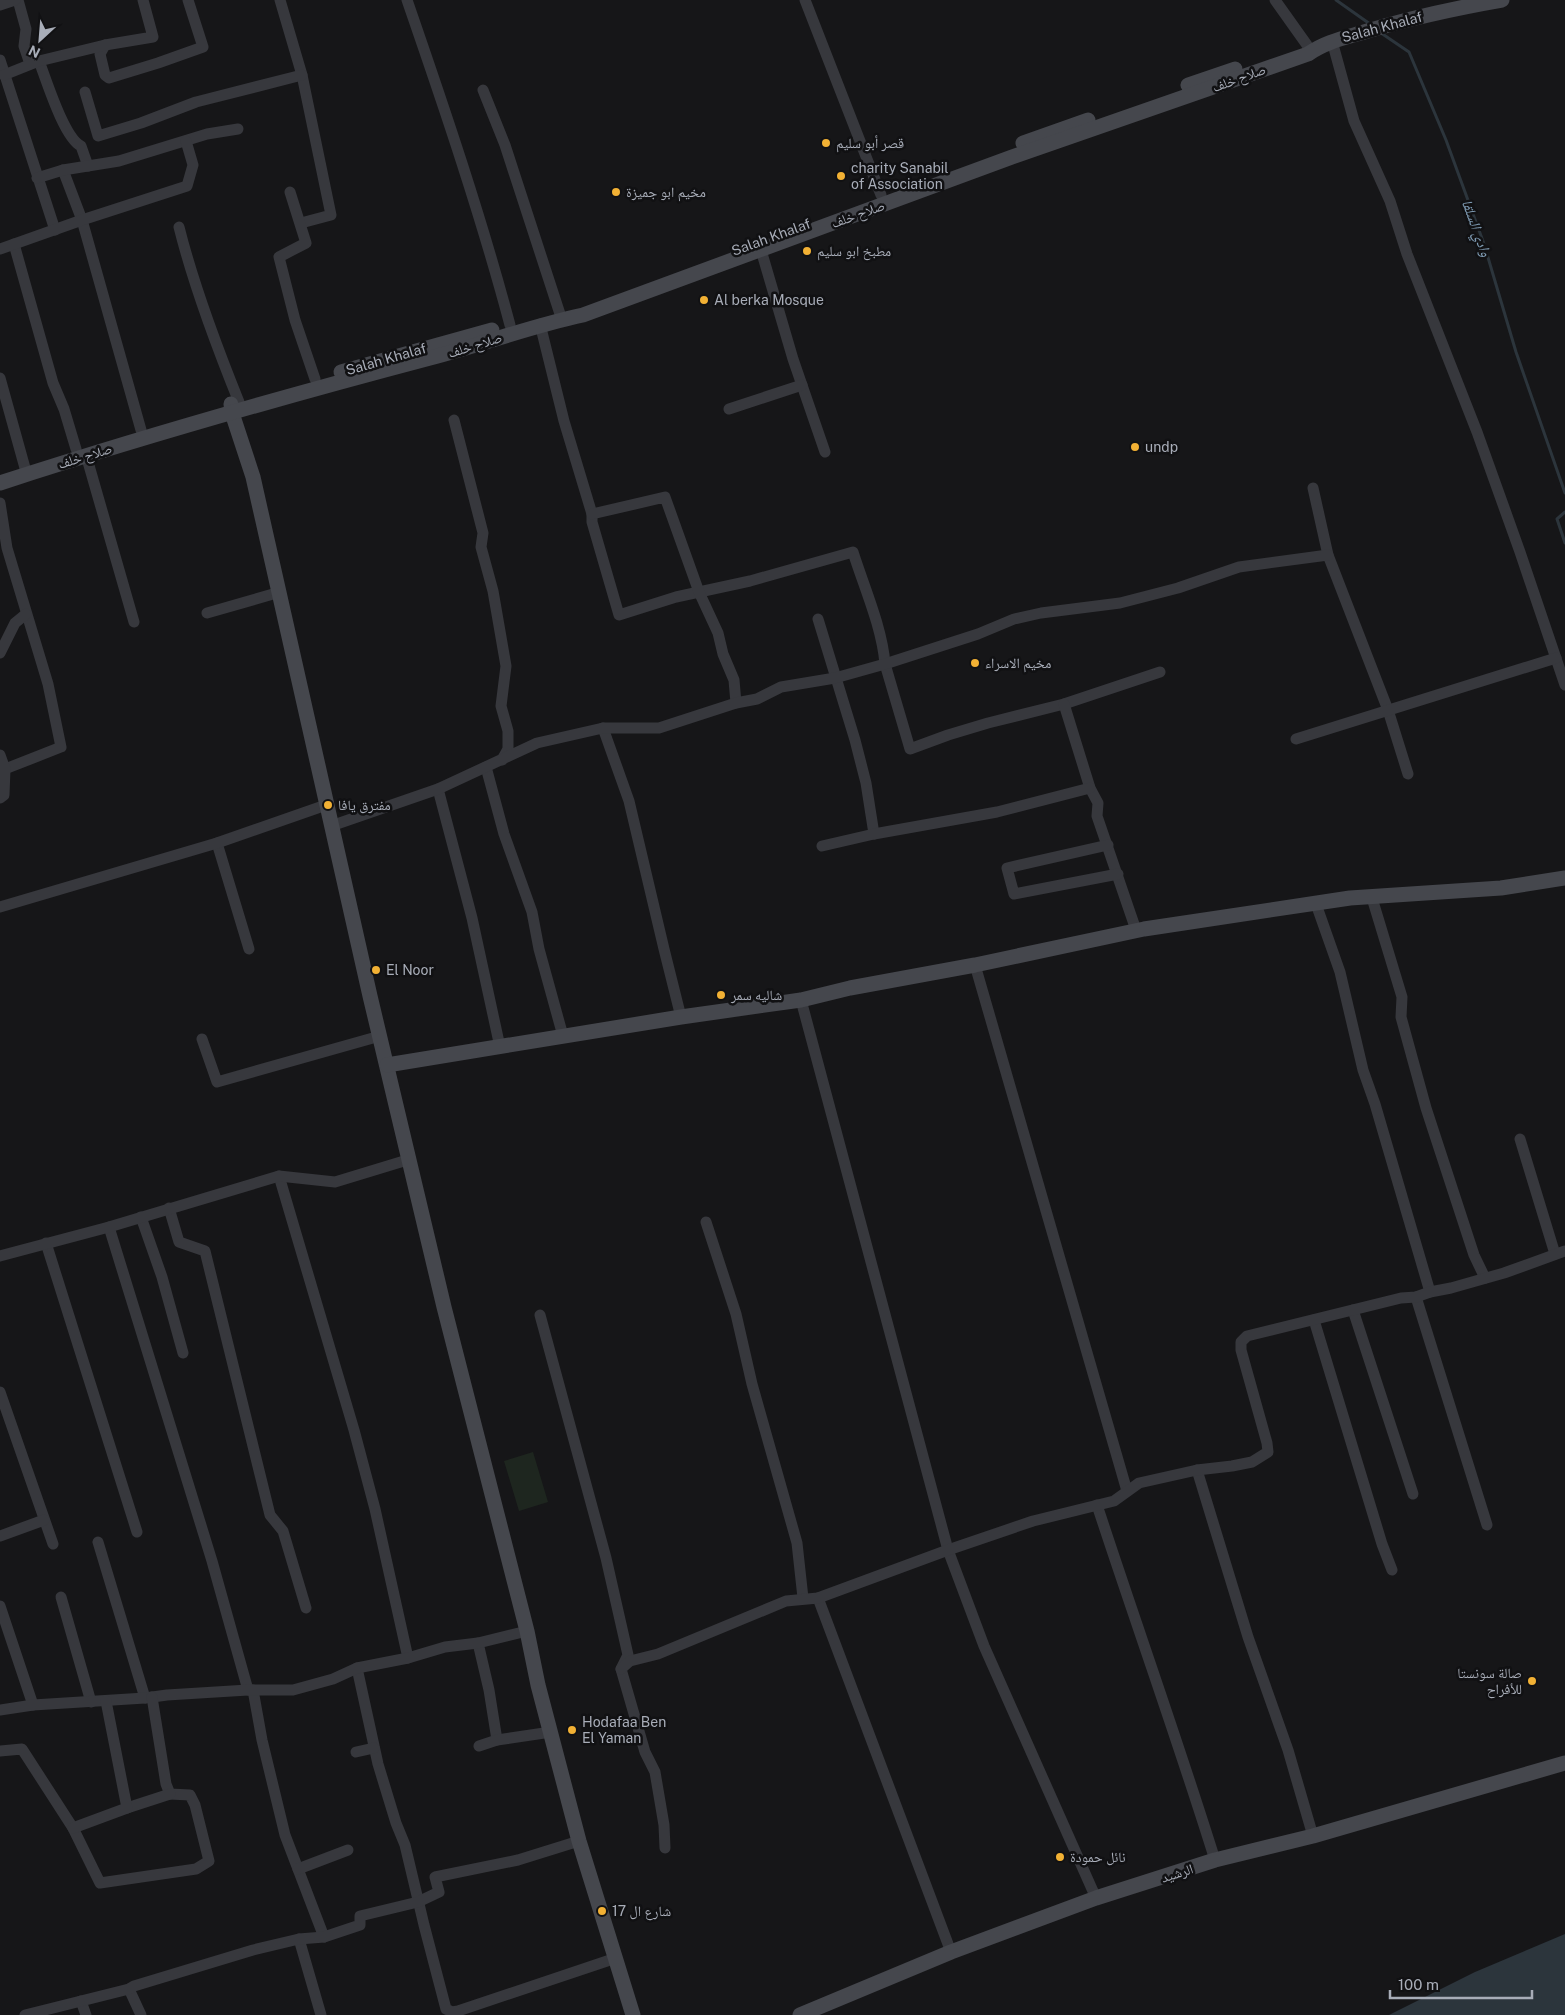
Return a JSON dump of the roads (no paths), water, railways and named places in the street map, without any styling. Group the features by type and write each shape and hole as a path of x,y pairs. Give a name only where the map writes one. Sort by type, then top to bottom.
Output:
{"main road":[{"name":"Salah Khalaf","path":"1320,44 1384,26 1502,0"},
{"name":"صلاح خلف","path":"881,195 1049,133 1320,44"},
{"name":"صلاح خلف","path":"0,483 81,452 234,407 457,350 540,324 583,315 994,163 1308,54 1320,44"},
{"name":"Salah Khalaf","path":"0,475 81,452 141,430 234,407 315,379 510,325 560,314 609,299 881,195"},
{"path":"234,407 280,592 326,805 444,1308 579,1841 633,2015"},
{"path":"387,1065 681,1017 801,1000 850,988 975,965 1136,930 1350,898 1501,888 1565,878"},
{"name":"الرشيد","path":"800,2015 950,1952 1096,1898 1215,1860 1313,1836 1565,1763"}],"street":[{"path":"0,5 16,0 26,29 24,46 34,62 68,133 81,146 88,166"},
{"path":"4,75 34,62 105,45 153,37 144,0"},
{"path":"105,45 100,54 105,74 109,78 202,48 188,0"},
{"path":"280,0 302,75 331,215 301,223"},
{"path":"407,0 440,94 494,267 510,325"},
{"path":"805,0 881,195"},
{"path":"1275,0 1320,44 1390,201 1407,254 1477,432 1565,685"},
{"path":"0,60 55,230"},
{"path":"84,92 98,136 141,123 196,102 302,75"},
{"path":"483,90 505,145 560,314"},
{"path":"37,178 63,170 119,161 207,134 238,129"},
{"path":"0,248 187,186 193,165 186,141"},
{"path":"63,170 82,220 141,430"},
{"path":"290,192 306,244 279,257 295,320 315,379"},
{"path":"179,227 190,267 222,358 234,407"},
{"path":"14,244 53,383 81,452 134,622"},
{"path":"761,250 825,452"},
{"path":"540,324 564,420 619,614 699,592 750,581 853,552 872,610 884,653 885,664 910,749 988,723 1064,704 1160,672"},
{"path":"0,378 24,468"},
{"path":"729,409 802,384"},
{"path":"454,420 483,533 481,547 493,591 506,666 501,706 508,731 508,749 502,760"},
{"path":"1313,488 1328,555 1388,710 1408,774"},
{"path":"592,514 665,497 699,592 718,633 723,654 734,680 736,703"},
{"path":"0,503 7,548 48,684 61,748 5,769"},
{"path":"331,826 438,789 538,743 603,728 659,728 736,703 757,699 781,687 835,678 885,664 978,634 1014,619 1041,613 1120,603 1178,588 1239,567 1328,555"},
{"path":"207,613 280,592"},
{"path":"0,653 15,623 26,614"},
{"path":"818,619 866,784 874,834"},
{"path":"1296,739 1556,658"},
{"path":"1064,704 1090,788 1098,802 1097,816 1136,930"},
{"path":"603,728 629,800 681,1017"},
{"path":"0,755 5,769 4,794 0,798"},
{"path":"486,767 504,834 532,912 539,949 562,1036"},
{"path":"822,846 874,834 997,812 1090,788"},
{"path":"438,789 472,918 500,1047"},
{"path":"0,907 217,843 326,805"},
{"path":"217,843 250,949"},
{"path":"1108,845 1008,868 1014,894 1118,874"},
{"path":"1372,898 1402,996 1401,1018 1426,1108 1474,1255 1485,1278"},
{"path":"1316,904 1340,972 1363,1070 1375,1104 1430,1292"},
{"path":"975,965 1127,1490"},
{"path":"801,1000 948,1550 984,1646 1096,1898"},
{"path":"202,1039 217,1082 380,1036"},
{"path":"621,1669 630,1661 658,1654 786,1601 818,1598 1033,1521 1114,1501 1139,1483 1197,1470 1252,1462 1268,1452 1240,1350 1241,1342 1247,1336 1451,1288 1560,1252 1520,1139"},
{"path":"0,1256 109,1227 279,1176 335,1182 404,1161"},
{"path":"279,1176 357,1439 375,1509 408,1658"},
{"path":"168,1208 179,1242 206,1251 270,1515 282,1531 306,1608"},
{"path":"141,1216 162,1277 183,1353"},
{"path":"706,1222 736,1314 752,1384 797,1543 803,1598"},
{"path":"109,1227 251,1690 285,1835 324,1937"},
{"path":"46,1243 137,1532"},
{"path":"1416,1297 1487,1525"},
{"path":"1353,1310 1413,1494"},
{"path":"540,1315 606,1558 628,1655 621,1669 645,1752 655,1772 664,1825 665,1848"},
{"path":"1314,1320 1382,1544 1392,1570"},
{"path":"0,1392 53,1544"},
{"path":"1197,1470 1248,1637 1288,1750 1313,1836"},
{"path":"1097,1505 1143,1646 1188,1774 1215,1860"},
{"path":"0,1536 44,1520"},
{"path":"98,1542 149,1698 166,1784 170,1794"},
{"path":"60,1597 91,1702"},
{"path":"818,1598 950,1952"},
{"path":"0,1606 33,1704"},
{"path":"0,1710 33,1704 91,1702 251,1690 293,1690 333,1679 357,1668 408,1658 444,1647 478,1643 526,1631"},
{"path":"478,1643 489,1690 497,1740"},
{"path":"357,1668 374,1748 396,1824 406,1846 418,1902 446,2009 452,2012 487,2002 616,1958"},
{"path":"106,1701 128,1808"},
{"path":"479,1746 497,1740 551,1732"},
{"path":"356,1752 374,1748"},
{"path":"0,1751 22,1749 72,1828 100,1883 196,1869 209,1861 195,1805 190,1795 170,1794 72,1828"},
{"path":"25,2015 129,1989 253,1950 299,1939 324,1937 360,1925 360,1916 418,1902 439,1892 435,1877 518,1860 579,1841"},
{"path":"298,1869 348,1850"},
{"path":"299,1939 321,2015"},
{"path":"129,1989 141,2015"},
{"path":"81,2001 86,2015"}],"waterway":[{"name":"وادي السلقا","path":"1336,0 1370,24"},
{"name":"وادي السلقا","path":"1381,33 1409,52 1446,140 1484,244 1516,352 1565,493"},
{"name":"وادي السلقا","path":"1565,512 1557,519 1565,543"}],"place":[{"name":"قصر أبو سليم","path":"826,143"},
{"name":"charity Sanabil of Association","path":"841,176"},
{"name":"مخيم ابو جميزة","path":"616,192"},
{"name":"مطبخ ابو سليم","path":"807,251"},
{"name":"Al berka Mosque","path":"704,300"},
{"name":"undp","path":"1135,447"},
{"name":"مخيم الاسراء","path":"975,663"},
{"name":"مفترق يافا","path":"328,805"},
{"name":"El Noor","path":"376,970"},
{"name":"شاليه سمر","path":"721,995"},
{"name":"صالة سونستا للأفراح","path":"1532,1681"},
{"name":"Hodafaa Ben El Yaman","path":"572,1730"},
{"name":"نائل حمودة","path":"1060,1857"},
{"name":"شارع ال 17","path":"602,1911"}]}
